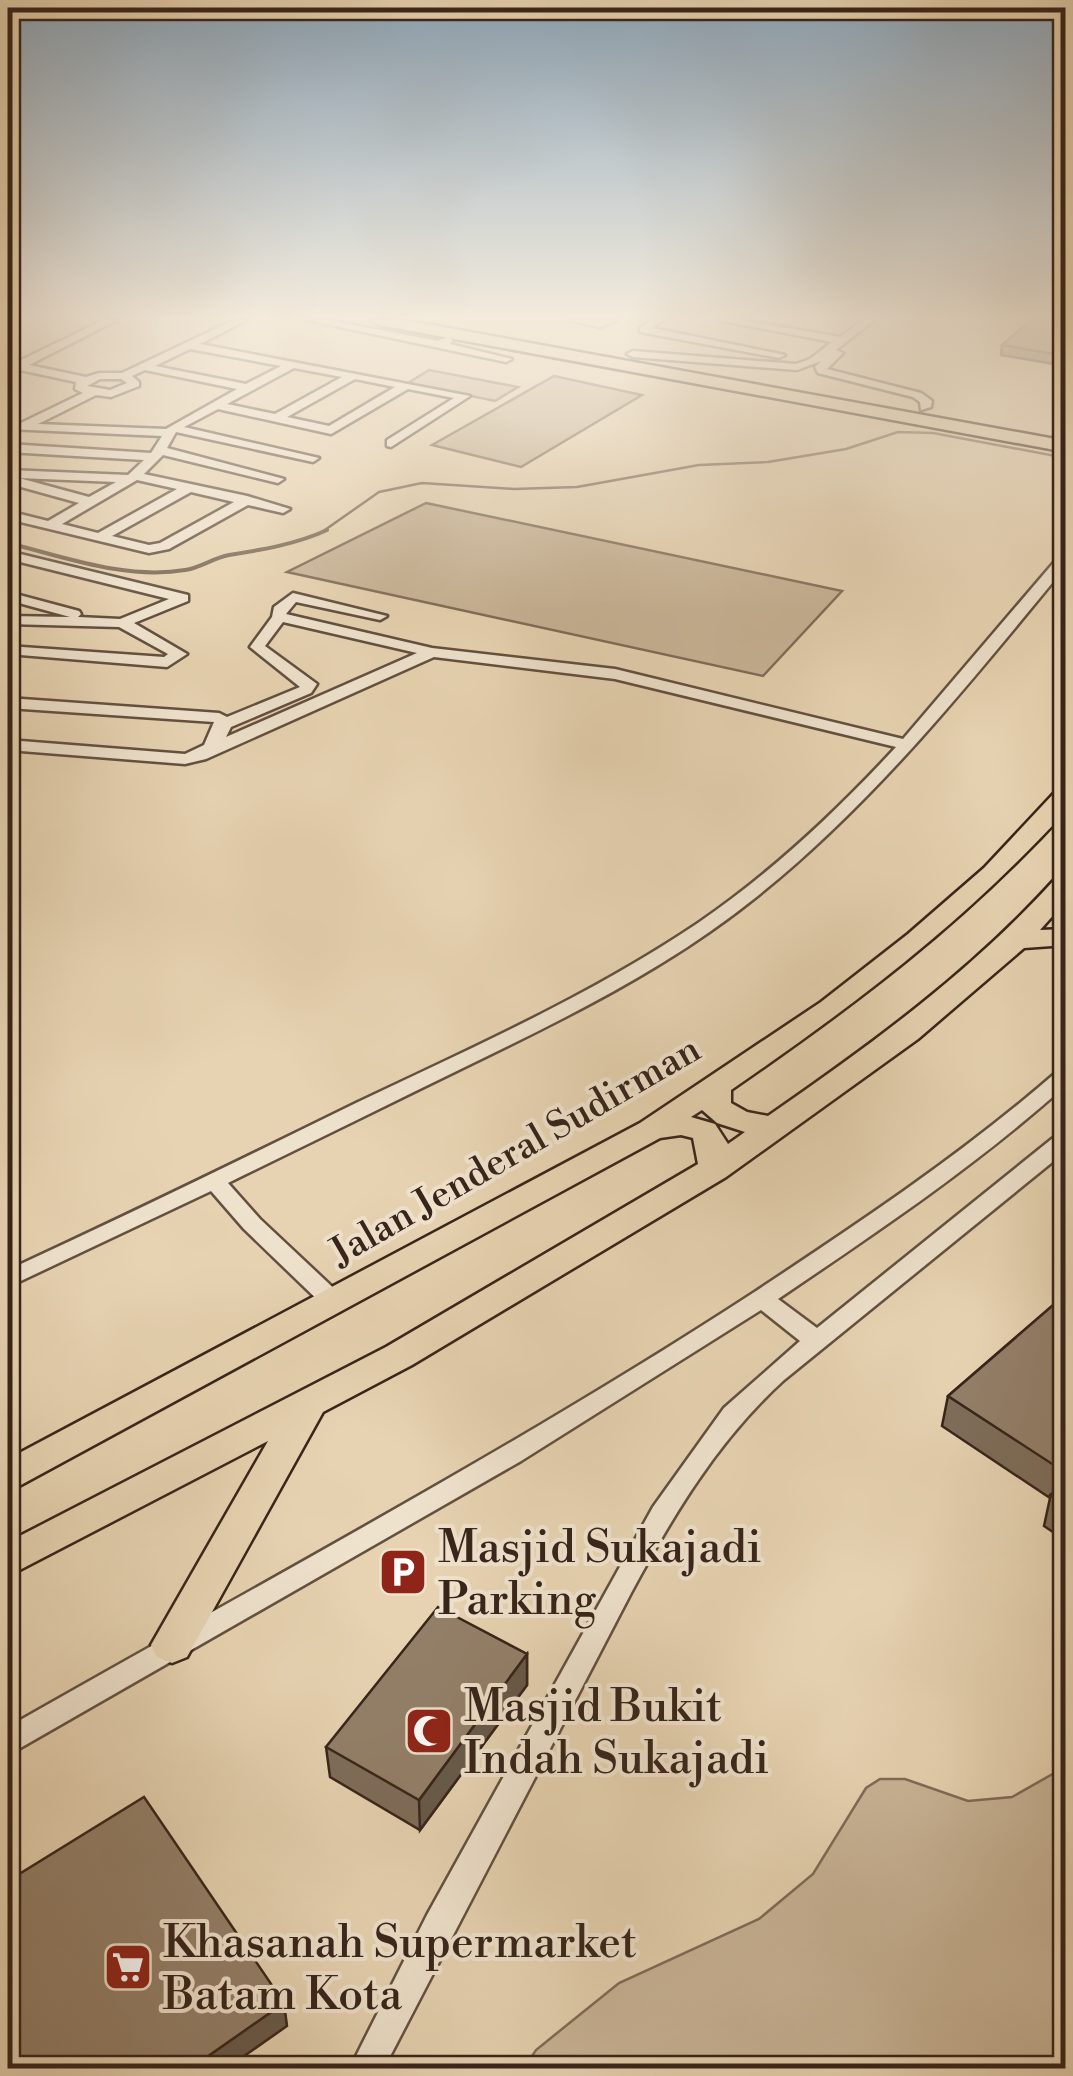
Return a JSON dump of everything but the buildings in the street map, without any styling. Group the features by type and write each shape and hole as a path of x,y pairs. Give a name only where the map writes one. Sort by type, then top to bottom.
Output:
{"highway":[{"path":"928,417 1019,434 1057,429"},
{"path":"978,417 1019,434 1057,457"},
{"path":"978,417 1057,429"},
{"name":"Jalan Jenderal Sudirman","path":"8,1477 22,1462 334,1302 651,1130 831,1008 918,940 993,874 1066,795"},
{"path":"8,1560 399,1356 714,1169 907,1032 1016,940 1066,884"},
{"path":"1016,940 1066,936"},
{"path":"715,1086 715,1106 722,1114 742,1122 776,1127"},
{"path":"651,1130 681,1126 704,1131 713,1146 714,1169"},
{"path":"172,1645 311,1400"}],"street":[{"path":"8,430 43,417"},
{"path":"50,524 133,478 171,430 195,417"},
{"path":"266,417 319,429 337,428 355,417"},
{"path":"275,419 279,417"},
{"path":"391,444 435,417"},
{"path":"23,426 171,430 313,458"},
{"path":"8,448 156,453 278,479"},
{"path":"8,476 133,478 284,508"},
{"path":"8,476 91,502"},
{"path":"102,536 191,487"},
{"path":"8,514 156,548 247,500"},
{"path":"8,1279 480,1052 672,948 747,896 798,854 904,744 1066,557"},
{"path":"8,620 122,623 182,598 11,560"},
{"path":"8,596 100,622"},
{"path":"214,748 224,724 306,690 309,684 257,647 279,617 279,610 294,597 380,616"},
{"path":"279,617 432,652 615,674 904,744"},
{"path":"8,650 167,662 178,658 179,654 122,623"},
{"path":"8,745 185,760 432,652"},
{"path":"8,702 219,718 224,724"},
{"path":"8,1742 593,1406 763,1299 897,1207 1026,1111 1066,1074"},
{"path":"367,2068 420,1956 565,1693 622,1579 683,1482 733,1416 817,1340 1016,1184 1066,1139"},
{"path":"213,1180 252,1224 334,1302"},
{"path":"763,1299 817,1340"}],"shaded area":[{"path":"482,417 605,417 521,467 432,445"},
{"path":"426,503 842,591 763,676 287,572"},
{"path":"1065,1767 1065,2068 524,2068 536,2050 619,1983 759,1919 813,1874 866,1788 880,1779 905,1779 968,1801 1012,1797"}],"waterway":[{"path":"323,532 379,492 422,483 514,489 577,487 699,465 768,462 846,449 898,432 933,433 1066,458"},
{"path":"323,532 327,530"},
{"path":"8,543 96,566 163,572 191,569 223,556 291,543 323,532"}],"place":[{"name":"Masjid Sukajadi Parking","path":"403,1572"},
{"name":"Masjid Bukit Indah Sukajadi","path":"429,1731"},
{"name":"Khasanah Supermarket Batam Kota","path":"128,1967"}]}
